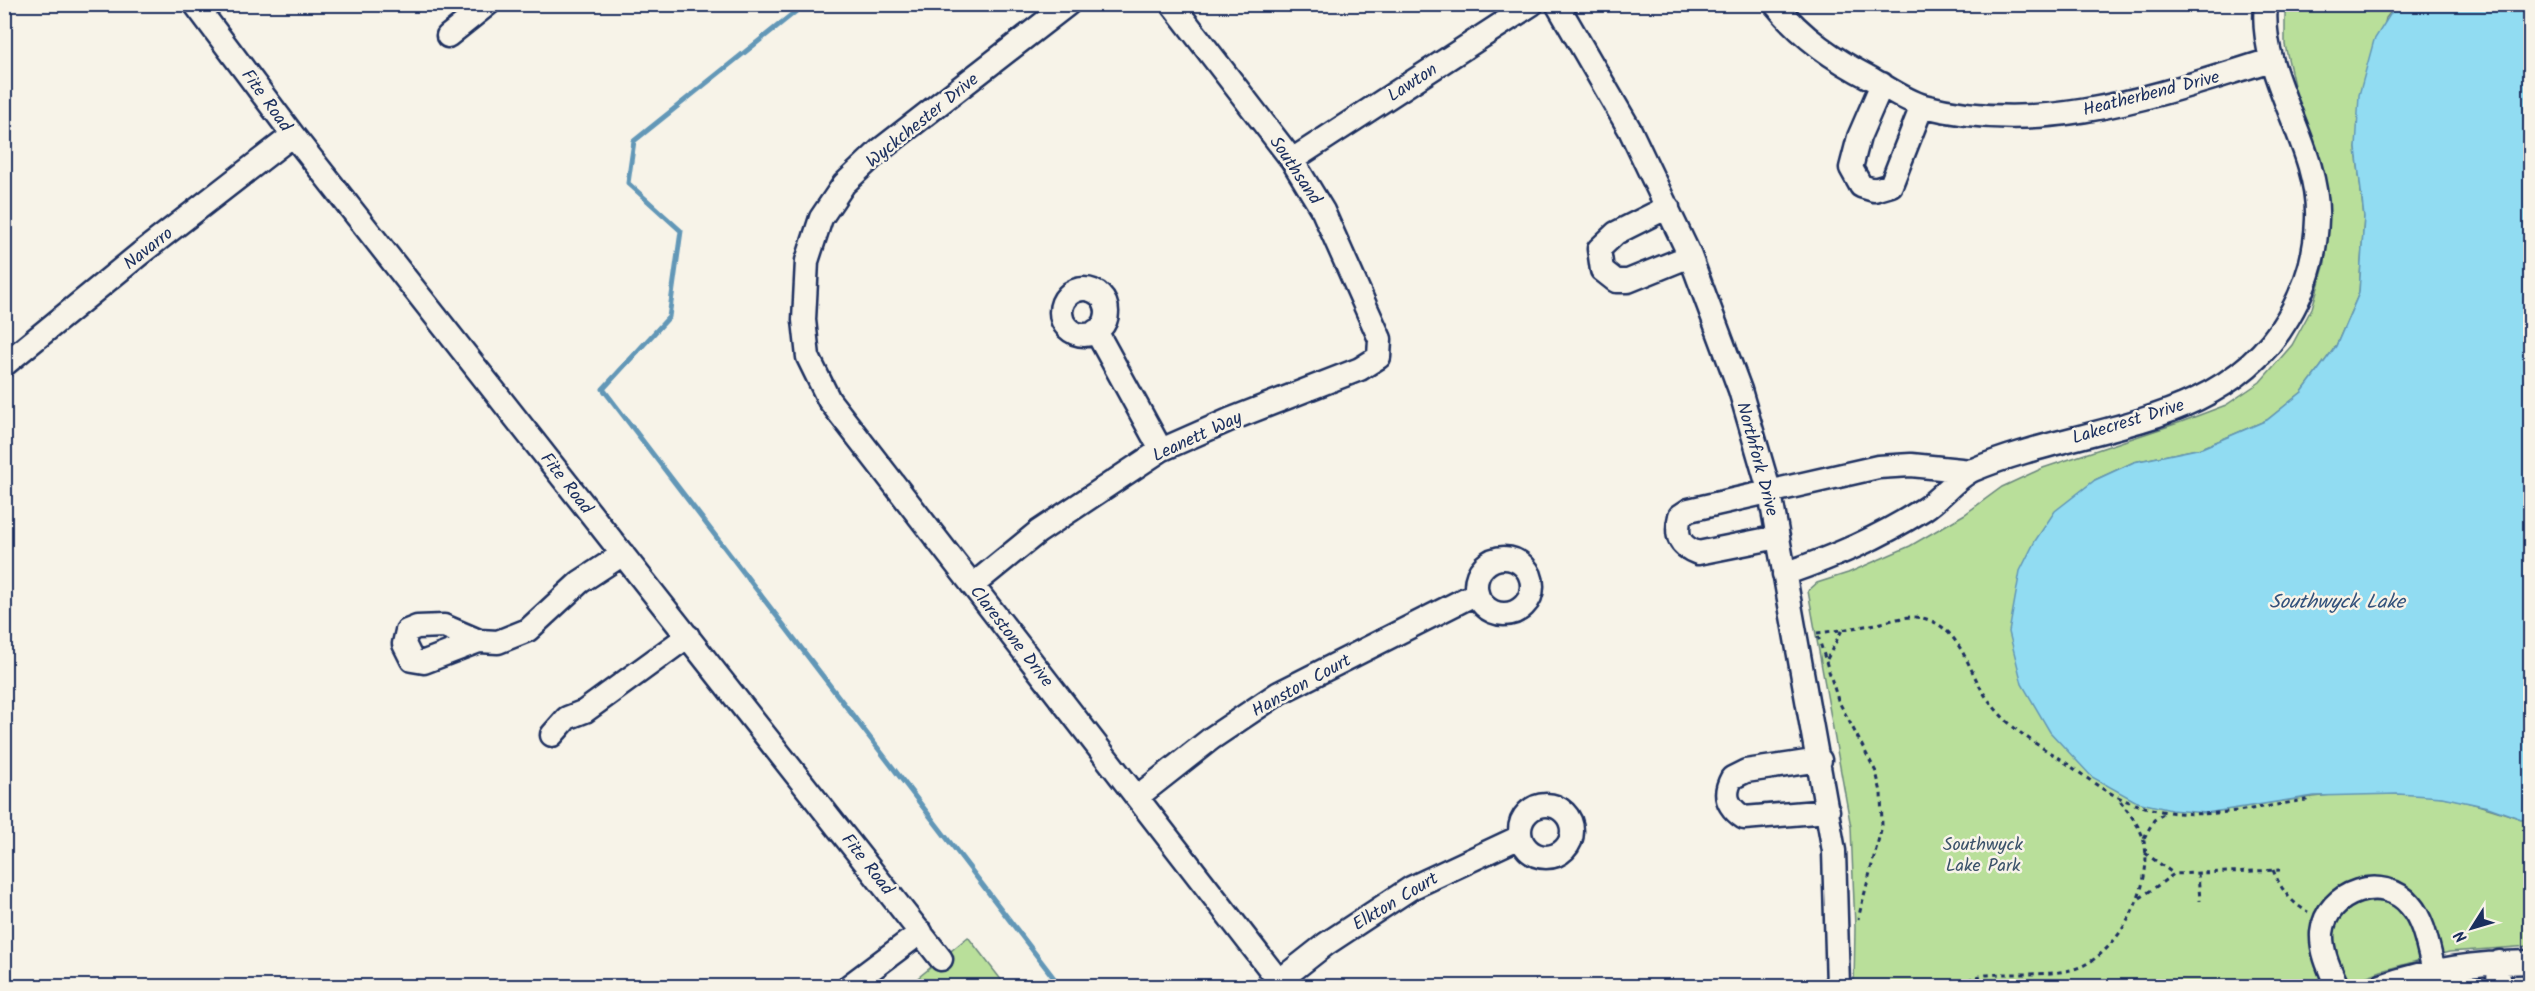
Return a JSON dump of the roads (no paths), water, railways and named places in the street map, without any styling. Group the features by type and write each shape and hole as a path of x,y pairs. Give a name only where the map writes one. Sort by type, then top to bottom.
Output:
{"street":[{"name":"Fite Road","path":"195,4 293,135 941,959"},
{"path":"448,36 488,4"},
{"name":"Wyckchester Drive","path":"807,261 821,218 844,184 880,150 1068,4"},
{"name":"Southsand","path":"1173,4 1292,160 1323,211 1380,339 1379,357"},
{"name":"Lawton","path":"1292,160 1532,4"},
{"name":"Northfork Drive","path":"1557,4 1630,130 1690,256 1740,390 1770,493 1820,760 1834,851 1838,987"},
{"name":"Heatherbend Drive","path":"1775,4 1819,48 1922,105 2000,116 2093,111 2167,92 2271,60"},
{"name":"Lakecrest Drive","path":"1784,574 1859,546 1886,533 1933,503 1971,471 2183,405 2219,389 2265,352 2281,331 2300,298 2315,243 2317,217 2315,188 2306,154 2271,60 2266,4"},
{"path":"1882,84 1859,137 1851,168 1861,186 1874,190 1891,184 1922,105"},
{"name":"Navarro","path":"4,364 141,253 293,135"},
{"path":"1668,207 1616,233 1599,249 1602,270 1616,281 1628,280 1690,256"},
{"name":"Clarestone Drive","path":"807,261 804,320 808,357 829,400 1281,984"},
{"path":"1096,331 1161,450"},
{"name":"Leanett Way","path":"973,585 1038,532 1161,450 1229,420 1360,369 1379,357"},
{"name":"Lakecrest Drive","path":"1778,537 1698,553 1685,548 1678,539 1680,516 1689,510 1878,467 1911,465 1971,471"},
{"path":"478,641 498,642 528,630 580,582 623,554"},
{"name":"Hanston Court","path":"1137,797 1212,738 1279,693 1477,593"},
{"path":"552,735 567,718 585,711 688,636"},
{"path":"1820,760 1746,771 1732,778 1726,795 1729,806 1744,818 1828,811"},
{"name":"Elkton Court","path":"1281,984 1326,944 1411,888 1520,837"},
{"path":"2337,987 2322,944 2322,931 2340,900 2354,892 2368,888 2382,888 2397,894 2409,903 2418,916 2434,970"},
{"path":"849,987 921,932"},
{"path":"2498,987 2499,962"},
{"path":"2381,987 2434,970 2462,965 2530,962"}],"water":[{"name":"Southwyck Lake","path":"2396,5 2530,5 2530,822 2488,807 2442,797 2398,794 2314,796 2206,813 2171,810 2137,802 2092,777 2050,732 2022,684 2009,632 2020,571 2035,541 2055,511 2095,480 2134,462 2202,448 2267,420 2302,392 2336,346 2359,293 2364,217 2356,148 2359,95 2374,40"}],"waterway":[{"path":"805,4 634,141 628,183 681,231 669,317 603,389 1060,986"}],"park label":[{"name":"Southwyck Lake Park","path":"1983,854"}]}
